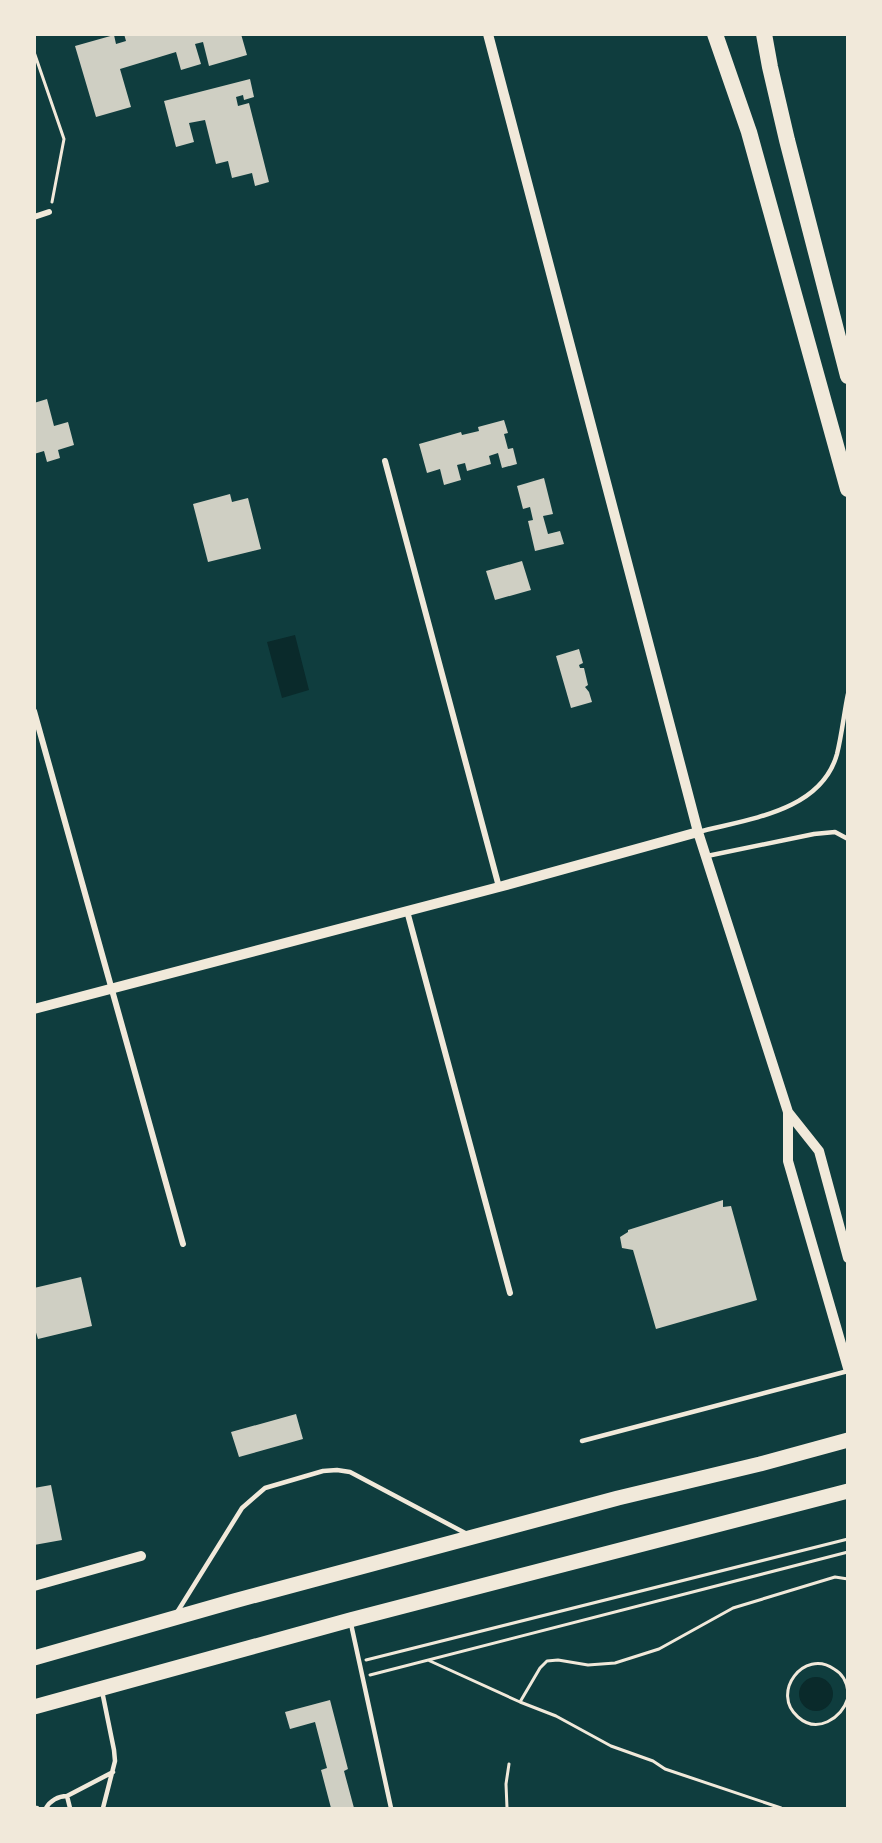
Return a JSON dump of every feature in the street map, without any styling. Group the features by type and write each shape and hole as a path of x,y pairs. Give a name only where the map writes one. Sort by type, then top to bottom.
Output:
{"highway":[{"path":"715,34 749,132 848,489"},
{"path":"764,34 772,78 847,372"}],"main road":[{"path":"34,1658 618,1498 848,1440"},
{"path":"34,1707 350,1620 848,1491"}],"street":[{"path":"488,34 699,832 788,1112 788,1161 848,1369"},
{"path":"34,217 49,212"},
{"path":"385,461 499,887"},
{"path":"34,711 183,1244"},
{"path":"34,1009 699,832"},
{"path":"407,911 510,1293"},
{"path":"788,1112 819,1151 848,1258"},
{"path":"34,1586 141,1556"}],"lane":[{"path":"699,832 781,810 806,797 825,778 837,755 848,694"},
{"path":"706,856 814,834 835,832 848,839"},
{"path":"582,1441 848,1369"},
{"path":"173,1619 242,1508 253,1497 265,1488 323,1471 350,1472 474,1538"},
{"path":"350,1620 391,1809"},
{"path":"101,1689 114,1750 113,1772 103,1809"},
{"path":"46,1809 48,1803 56,1798 67,1796 113,1772"},
{"path":"67,1796 70,1809"}],"path":[{"path":"34,52 64,139 49,212"},
{"path":"359,1661 848,1539"},
{"path":"363,1677 848,1552"},
{"path":"520,1702 540,1668 547,1661 558,1660 588,1665 615,1663 659,1649 733,1608 835,1577 848,1579"},
{"path":"429,1660 556,1716 611,1746 653,1761 665,1769 781,1809"},
{"path":"848,1692 844,1679 838,1671 821,1663 803,1667 790,1681 787,1690 787,1700 796,1716 804,1722 814,1724 823,1724 840,1715 848,1698"},
{"path":"507,1809 506,1784 509,1764"}],"water":[{"path":"295,635 309,690 282,698 267,642"},
{"path":"816,1677 828,1682 833,1694 828,1706 816,1711 804,1706 799,1694 804,1682"}],"building":[{"path":"124,34 241,34 247,55 209,66 203,42 195,44 201,64 181,70 176,52 120,69 131,107 96,117 75,46 114,35 116,44 126,41"},
{"path":"250,79 254,97 244,100 243,95 236,97 238,106 249,103 269,182 255,186 252,173 232,178 228,161 216,164 205,120 189,123 194,142 176,147 164,101"},
{"path":"47,399 54,426 68,422 74,445 58,450 60,458 47,462 44,451 34,454 34,403"},
{"path":"504,420 508,433 504,434 508,449 513,448 517,464 502,468 498,453 489,456 491,464 467,471 465,463 457,465 461,480 444,485 440,469 427,473 419,444 461,432 462,435 479,431 478,427"},
{"path":"544,478 553,514 543,516 548,534 560,531 564,544 535,551 528,521 533,520 530,507 523,509 517,486"},
{"path":"230,494 232,502 248,498 261,549 208,562 193,504"},
{"path":"522,561 531,590 495,600 486,571"},
{"path":"579,649 583,663 579,665 580,668 584,668 588,685 585,687 592,702 571,708 556,656"},
{"path":"723,1200 723,1207 731,1206 757,1300 656,1329 633,1250 622,1248 620,1237 628,1230"},
{"path":"81,1277 92,1326 38,1339 34,1326 34,1288"},
{"path":"296,1414 303,1439 239,1457 231,1432"},
{"path":"51,1485 62,1540 34,1545 34,1488"},
{"path":"330,1700 348,1769 344,1771 354,1808 331,1808 321,1770 327,1768 315,1722 290,1729 285,1712"}]}
